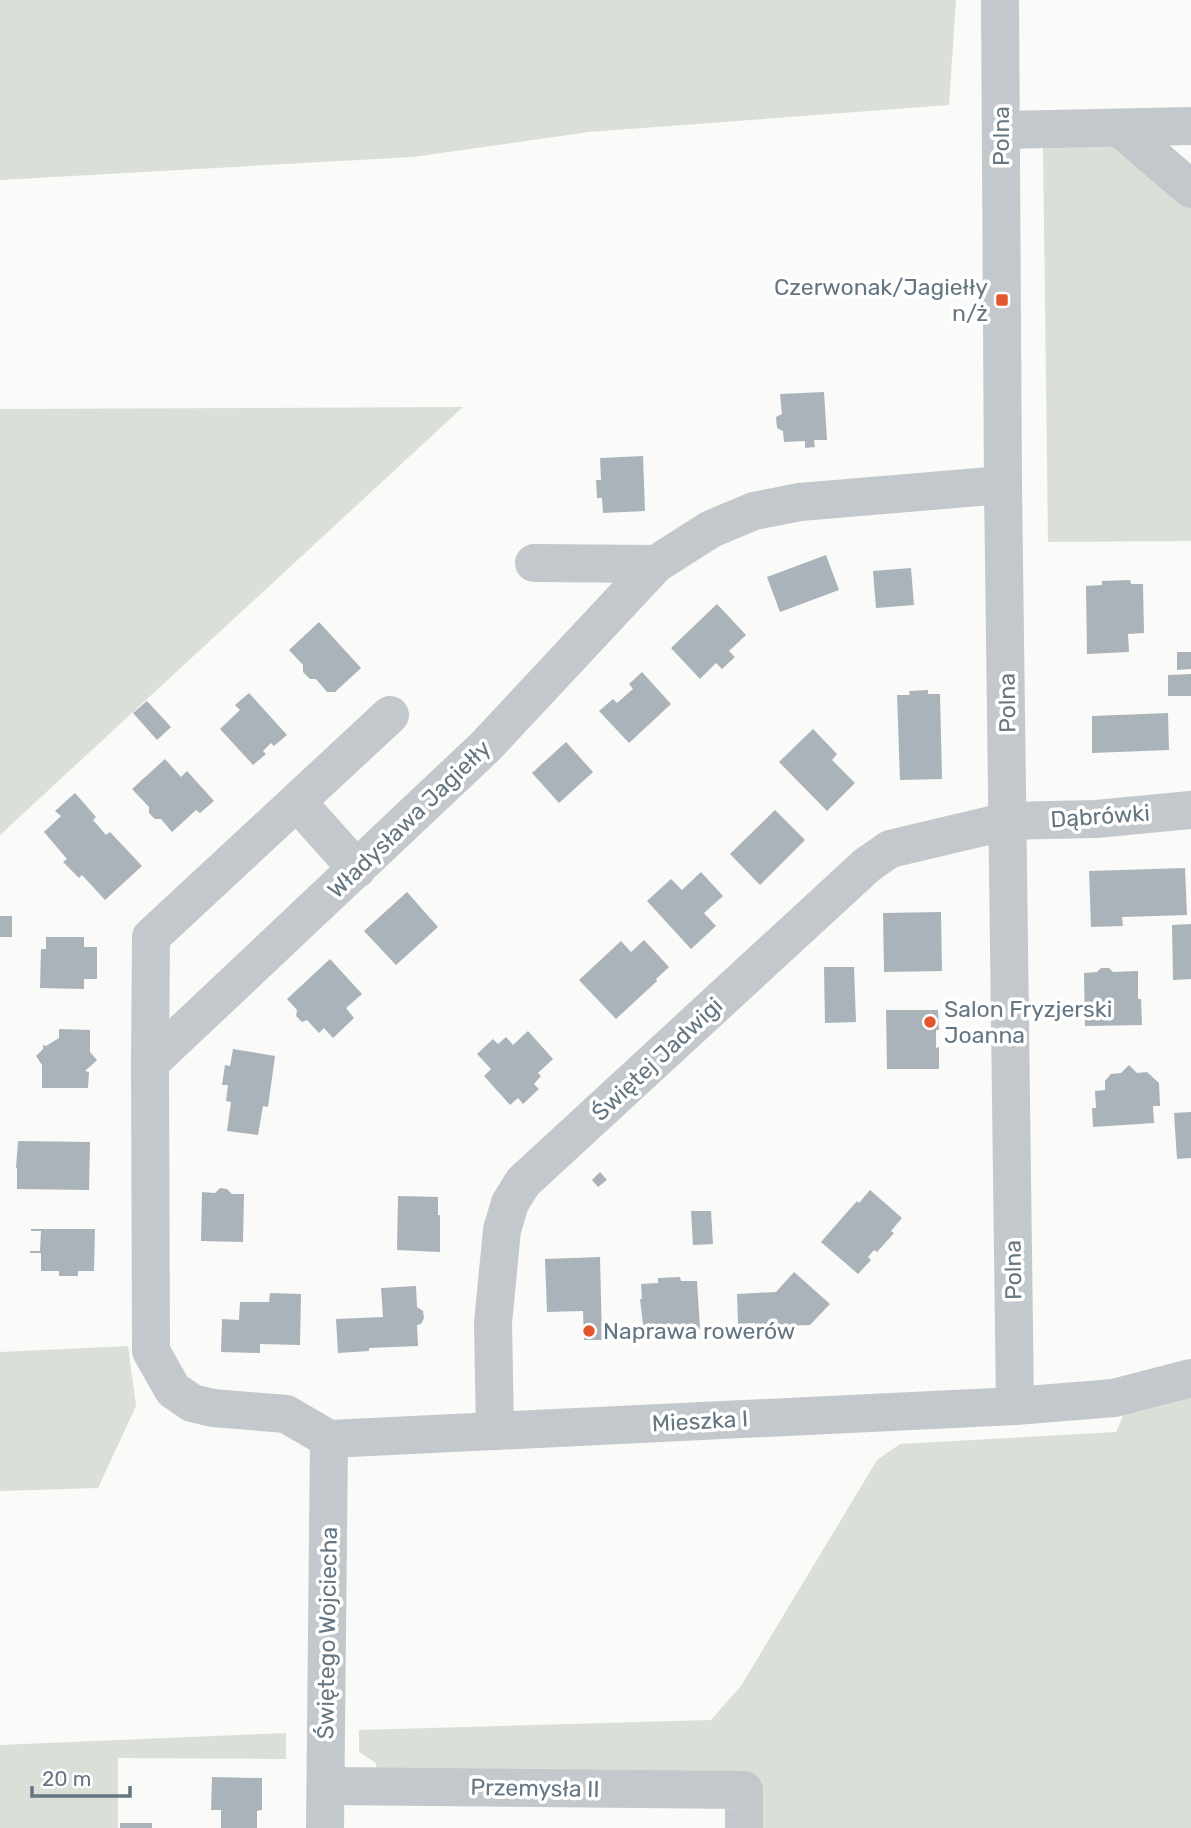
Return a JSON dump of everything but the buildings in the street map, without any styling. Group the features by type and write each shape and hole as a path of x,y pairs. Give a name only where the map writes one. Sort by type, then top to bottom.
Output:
{"street":[{"name":"Polna","path":"1000,0 1003,485 1015,1406"},
{"path":"1001,130 1191,126"},
{"path":"1121,128 1191,189"},
{"name":"Władysława Jagiełły","path":"150,1063 485,747 656,564 712,529 754,511 800,502 1003,485"},
{"path":"534,563 656,564"},
{"path":"329,1439 286,1414 213,1408 192,1403 173,1390 150,1351 151,937 390,715"},
{"path":"297,802 357,869"},
{"name":"Dąbrówki","path":"1008,821 1097,818 1191,810"},
{"name":"Świętej Jadwigi","path":"495,1431 493,1323 502,1230 510,1203 523,1182 867,865 890,849 1008,821"},
{"name":"Mieszka I","path":"329,1439 1015,1406 1114,1398 1191,1378"},
{"name":"Świętego Wojciecha","path":"326,1828 329,1439"},
{"name":"Przemysła II","path":"326,1786 744,1790 744,1828"}],"shaded area":[{"path":"0,0 956,0 949,105 589,132 413,157 0,180"},
{"path":"1118,144 1191,208 1191,541 1048,542 1043,145"},
{"path":"463,407 0,835 0,409"},
{"path":"128,1346 136,1406 98,1488 0,1491 0,1352"},
{"path":"1191,1392 1191,1828 759,1828 754,1797 377,1772 376,1763 359,1752 359,1730 711,1720 741,1686 877,1460 900,1444 1116,1432 1125,1411"},
{"path":"286,1733 286,1759 118,1758 118,1828 0,1828 0,1745"}],"place":[{"name":"Czerwonak/Jagiełły n/ż","path":"1002,300"},
{"name":"Salon Fryzjerski Joanna","path":"930,1022"},
{"name":"Naprawa rowerów","path":"589,1331"}]}
